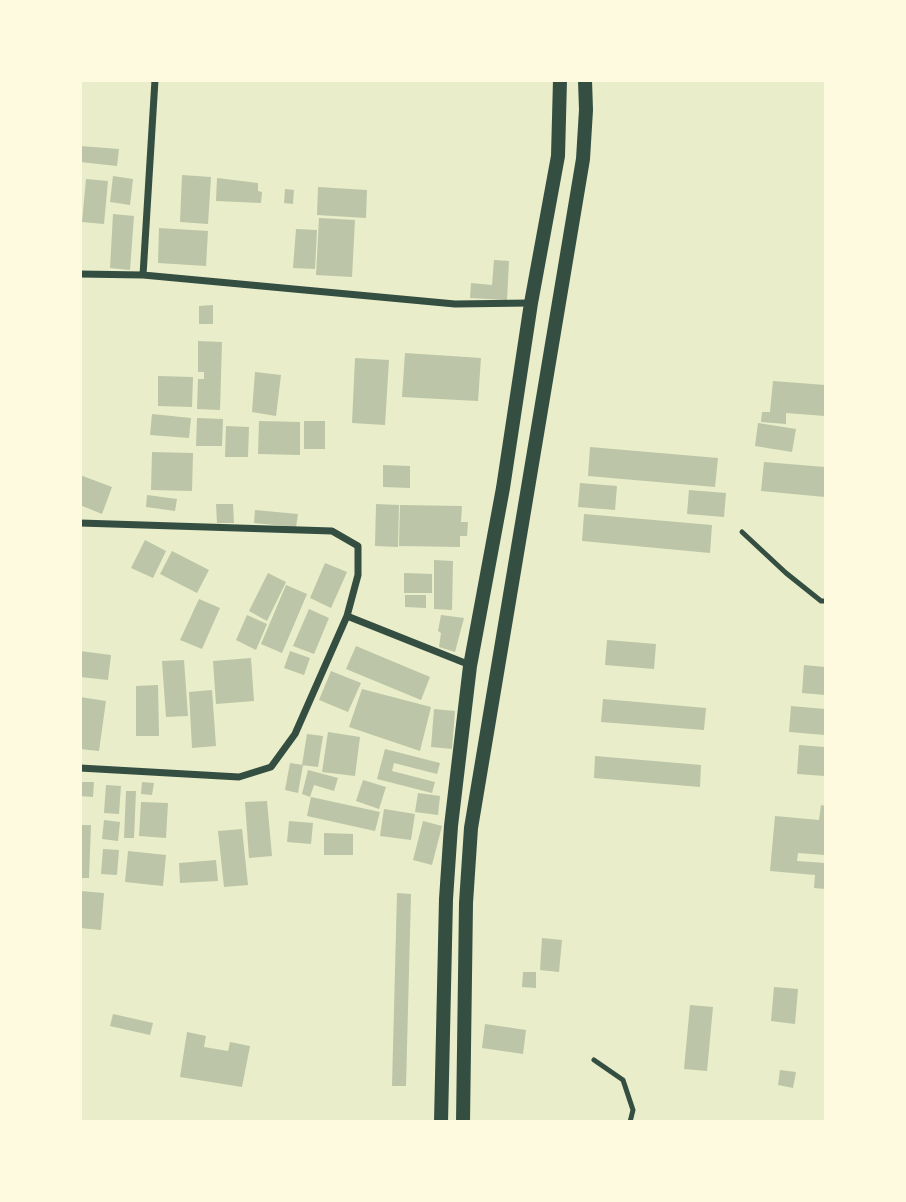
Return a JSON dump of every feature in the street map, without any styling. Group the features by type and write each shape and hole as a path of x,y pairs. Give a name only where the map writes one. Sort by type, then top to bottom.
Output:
{"main road":[{"path":"441,1122 451,826 470,666 503,488 531,303 558,156 560,80"},
{"path":"463,1122 466,903 471,828 583,159 585,80"}],"street":[{"path":"143,275 155,80"},
{"path":"80,274 143,275 456,304 531,303"},
{"path":"80,523 332,531 358,546 358,575 346,616 295,734 271,767 239,776 80,768"},
{"path":"346,616 470,666"}],"lane":[{"path":"741,532 786,573 821,601 825,601"},
{"path":"594,1060 623,1080 633,1110 630,1122"}],"building":[{"path":"80,146 119,149 117,166 80,162"},
{"path":"182,175 211,177 208,224 180,222"},
{"path":"113,176 133,179 130,205 110,202"},
{"path":"217,178 258,183 258,191 262,192 261,203 216,201"},
{"path":"86,179 108,181 104,224 82,222"},
{"path":"318,187 367,190 366,218 317,215"},
{"path":"285,189 294,190 293,204 284,203"},
{"path":"113,214 134,216 130,270 110,268"},
{"path":"319,218 355,220 352,277 316,275"},
{"path":"159,228 208,231 206,266 158,263"},
{"path":"296,229 317,230 315,269 293,268"},
{"path":"494,260 509,261 507,300 470,298 471,283 492,285"},
{"path":"213,305 213,324 199,324 199,306"},
{"path":"198,341 222,342 220,410 197,409 198,379 204,379 204,372 198,372"},
{"path":"405,353 481,358 478,401 402,397"},
{"path":"355,358 389,360 385,425 352,423"},
{"path":"255,372 281,375 276,416 252,412"},
{"path":"158,376 193,377 192,407 158,406"},
{"path":"773,381 825,385 825,416 786,413 786,424 761,422 762,412 770,412"},
{"path":"152,414 191,418 189,438 150,435"},
{"path":"197,418 223,419 222,446 196,446"},
{"path":"259,421 300,422 300,455 258,454"},
{"path":"304,421 325,421 325,449 304,449"},
{"path":"758,423 796,429 792,452 755,446"},
{"path":"226,426 249,427 248,457 225,457"},
{"path":"590,447 718,458 715,487 588,476"},
{"path":"152,452 193,453 192,491 151,490"},
{"path":"764,462 825,467 825,497 761,491"},
{"path":"383,465 410,466 410,488 383,487"},
{"path":"80,475 112,487 102,514 80,505"},
{"path":"580,483 617,486 615,510 578,507"},
{"path":"689,490 726,493 724,517 687,514"},
{"path":"147,495 177,499 175,511 146,507"},
{"path":"216,504 233,504 234,523 217,523"},
{"path":"376,504 399,505 398,547 375,546"},
{"path":"400,505 462,506 461,522 468,522 467,536 460,536 460,547 399,546"},
{"path":"255,510 298,514 296,527 254,523"},
{"path":"584,514 712,525 710,553 582,541"},
{"path":"145,540 166,551 153,578 131,568"},
{"path":"172,551 209,570 197,593 160,574"},
{"path":"434,560 453,561 452,610 434,609"},
{"path":"325,563 347,572 331,608 310,598"},
{"path":"268,573 286,582 267,621 249,611"},
{"path":"404,573 432,574 432,593 404,593"},
{"path":"286,585 307,594 282,653 261,644"},
{"path":"405,595 426,595 426,608 405,607"},
{"path":"199,599 220,608 202,649 180,640"},
{"path":"309,609 329,618 314,654 293,646"},
{"path":"247,615 267,624 256,650 236,640"},
{"path":"441,615 464,618 455,652 439,647"},
{"path":"607,640 656,644 654,669 605,665"},
{"path":"356,646 430,677 421,700 346,669"},
{"path":"80,651 111,655 108,680 80,677"},
{"path":"290,651 310,658 304,675 284,668"},
{"path":"251,658 254,701 216,704 213,661"},
{"path":"184,660 188,716 166,717 162,661"},
{"path":"804,665 825,667 825,695 802,693"},
{"path":"331,671 361,683 348,712 319,700"},
{"path":"158,685 159,736 136,736 136,686"},
{"path":"362,689 431,707 420,751 349,727"},
{"path":"212,690 216,746 192,748 189,692"},
{"path":"80,697 106,701 99,751 80,749"},
{"path":"603,699 706,708 704,730 601,722"},
{"path":"791,706 825,709 825,735 789,732"},
{"path":"434,709 455,711 452,749 431,747"},
{"path":"328,732 360,737 355,776 322,772"},
{"path":"307,734 323,736 318,767 302,765"},
{"path":"799,745 825,747 825,776 797,774"},
{"path":"385,749 440,763 437,774 394,763 392,771 435,782 432,793 377,779"},
{"path":"595,756 701,765 700,787 594,778"},
{"path":"290,763 303,765 298,793 285,790"},
{"path":"308,770 338,778 334,791 314,785 310,797 302,794"},
{"path":"363,780 386,787 379,809 356,801"},
{"path":"80,782 94,782 93,797 80,796"},
{"path":"142,782 154,783 152,795 141,794"},
{"path":"106,785 121,786 119,814 104,813"},
{"path":"126,791 136,791 134,838 124,838"},
{"path":"418,793 440,796 438,815 415,812"},
{"path":"311,797 380,812 375,831 307,816"},
{"path":"267,801 272,856 249,858 245,802"},
{"path":"141,802 168,803 166,838 139,836"},
{"path":"821,805 825,806 825,855 798,853 797,861 825,863 825,889 814,888 815,875 770,871 775,816 819,820"},
{"path":"384,809 415,814 411,840 380,836"},
{"path":"104,820 120,822 118,841 102,839"},
{"path":"289,821 313,823 311,844 287,842"},
{"path":"423,821 442,826 432,865 413,860"},
{"path":"80,825 91,825 89,878 80,878"},
{"path":"242,829 248,885 224,887 218,831"},
{"path":"324,833 353,834 353,855 324,855"},
{"path":"103,849 119,850 117,875 101,874"},
{"path":"128,851 166,855 163,886 125,882"},
{"path":"216,860 218,881 180,883 179,863"},
{"path":"80,891 104,893 101,930 80,928"},
{"path":"397,893 411,894 406,1086 392,1086"},
{"path":"542,938 562,940 559,972 540,970"},
{"path":"523,972 536,972 536,988 522,987"},
{"path":"774,987 798,989 795,1024 771,1021"},
{"path":"690,1005 713,1007 707,1071 684,1069"},
{"path":"113,1014 153,1023 150,1035 110,1026"},
{"path":"485,1024 526,1030 523,1054 482,1048"},
{"path":"187,1032 206,1036 204,1047 228,1051 230,1042 250,1046 242,1087 180,1077"},
{"path":"780,1070 796,1072 793,1088 778,1085"}]}
